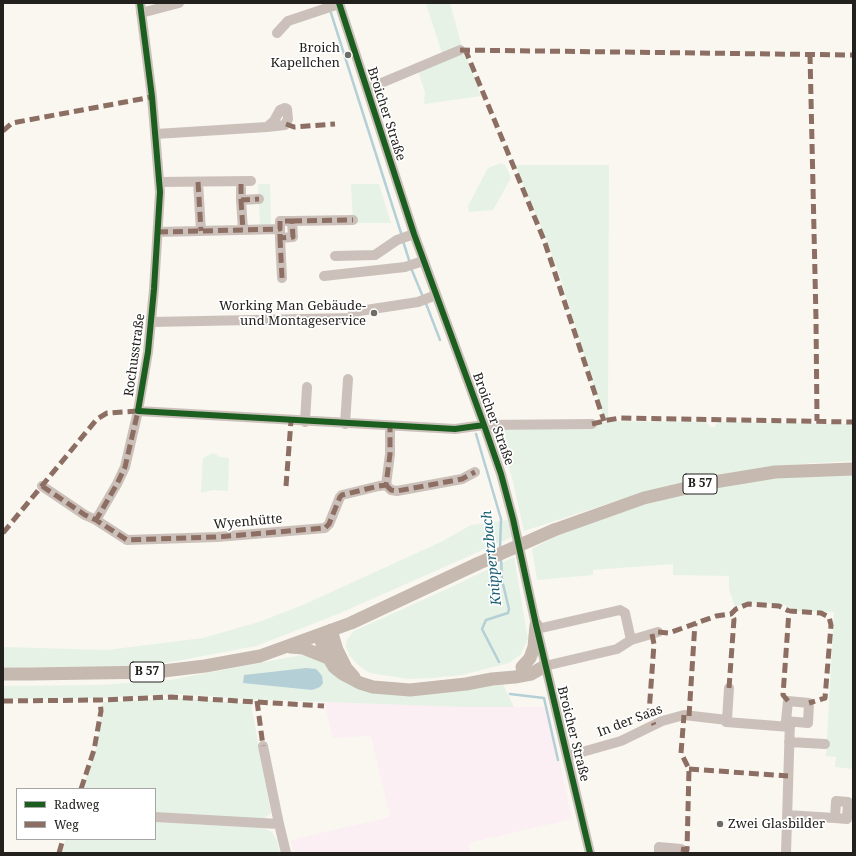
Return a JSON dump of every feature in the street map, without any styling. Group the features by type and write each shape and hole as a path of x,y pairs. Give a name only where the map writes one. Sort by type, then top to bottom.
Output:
{"main road":[{"name":"B 57","path":"3,674 155,672 205,666 260,656 351,623 554,530 644,498 708,483 776,472 853,469"},
{"path":"522,667 530,658 534,647 536,627"},
{"path":"325,633 328,658 334,667 343,674 360,683 373,687 410,690 466,684 531,674 545,666"},
{"path":"325,633 337,650 346,668 360,683"},
{"path":"289,646 303,648 328,658"},
{"path":"492,679 522,667 531,665 545,666"}],"street":[{"path":"140,8 179,3"},
{"path":"277,33 288,21 341,4"},
{"name":"Broicher Straße","path":"341,4 420,262 432,296 484,425 501,474 513,519 536,627 590,853"},
{"name":"Rochusstraße","path":"140,8 156,134 159,182 158,232 151,322 148,352 138,411 305,422 455,429 484,425"},
{"name":"Broicher Straße","path":"367,89 460,50"},
{"path":"156,134 267,127"},
{"path":"159,182 251,181"},
{"path":"198,182 201,231"},
{"path":"241,184 243,230"},
{"path":"241,200 259,199"},
{"path":"282,278 280,221 352,220"},
{"path":"158,232 243,230 280,233 293,237 292,221"},
{"path":"335,256 375,255 397,240 411,235"},
{"path":"324,276 405,267 420,262"},
{"path":"151,322 354,318 353,312 419,302 432,296"},
{"path":"345,424 348,379"},
{"path":"305,422 307,387"},
{"path":"96,520 125,467 138,411"},
{"name":"Broicher Straße","path":"484,425 592,424"},
{"path":"386,485 390,454 390,426"},
{"name":"Wyenhütte","path":"42,486 85,515 96,520 127,540 217,538 325,528 329,524 342,495 386,485 391,490 396,491 462,479 475,472"},
{"path":"536,627 620,610 625,613 632,640"},
{"path":"545,666 617,650 632,640 658,632"},
{"path":"727,720 729,688"},
{"name":"In der Saas","path":"568,756 621,741 662,721 684,715 727,720 726,722 790,724 789,742"},
{"path":"786,853 789,742 825,744"},
{"path":"263,746 286,853"},
{"path":"787,815 835,818"},
{"path":"156,817 279,824"},
{"path":"659,853 660,847 681,849 681,853"}],"shaded area":[{"path":"450,3 462,47 442,53 426,4"},
{"path":"460,53 466,56 481,96 424,104 425,92 418,71"},
{"path":"501,163 506,166 511,178 493,210 469,212 468,206 488,168"},
{"path":"515,165 609,165 608,418 604,419 560,277 547,241"},
{"path":"258,184 270,184 271,224 260,225"},
{"path":"351,184 379,184 391,223 353,223"},
{"path":"612,421 706,422 711,427 715,427 719,422 853,424 853,461 812,463 755,470 657,489 524,531 512,477 497,429 592,424"},
{"path":"213,453 220,457 229,458 228,491 213,490 201,493 203,458"},
{"path":"853,475 853,769 835,767 836,757 826,756 834,612 789,611 785,605 748,602 735,607 729,589 729,576 673,575 673,564 593,570 593,575 537,580 532,549 560,534 635,507 698,491 770,478"},
{"path":"508,520 512,537 338,614 256,646 150,666 94,669 3,667 3,647 107,650 203,638 259,622 303,605 443,541 471,525"},
{"path":"514,557 528,639 521,654 509,663 462,675 409,679 370,673 358,665 350,656 346,647 347,640 354,631"},
{"path":"302,655 317,656 350,684 503,684 514,707 461,707 246,699 178,694 100,698 3,699 3,686 99,685 170,680"},
{"path":"181,698 251,704 271,813 263,819 156,812 156,788 82,788 96,750 103,702"},
{"path":"324,702 461,707 548,707 572,819 469,843 471,853 294,853 291,840 390,817 371,736 333,738"},
{"path":"156,822 263,828 272,832 277,841 280,853 60,853 66,840 156,840"}],"water":[{"path":"306,668 316,669 322,676 323,683 320,687 312,690 243,683 244,675"}],"waterway":[{"name":"Knippertzbach","path":"331,13 402,236"},
{"name":"Knippertzbach","path":"403,241 410,263"},
{"name":"Knippertzbach","path":"411,268 423,297"},
{"name":"Knippertzbach","path":"425,301 440,340"},
{"name":"Knippertzbach","path":"476,434 501,519 500,549"},
{"name":"Knippertzbach","path":"499,662 482,629 486,620 508,613 509,609 502,580 501,558"},
{"name":"Knippertzbach","path":"510,694 544,698 558,760"}],"marked path":[{"path":"465,49 544,240 604,421"},
{"path":"460,50 853,55"},
{"path":"810,54 817,421"},
{"path":"3,131 12,123 152,97"},
{"path":"286,124 294,127 335,124"},
{"path":"198,182 201,231"},
{"path":"241,184 241,200 259,199"},
{"path":"241,200 243,230"},
{"path":"292,221 353,220"},
{"path":"158,232 280,229 280,221 292,221 293,237 280,238 280,229"},
{"path":"280,238 282,278"},
{"path":"3,533 97,419 107,413 138,411 125,467 96,520"},
{"path":"592,424 620,418 853,422"},
{"path":"286,486 291,421"},
{"path":"42,486 85,515 96,520 127,540 217,537 325,528 329,524 342,495 386,485 390,454 390,426"},
{"path":"386,485 391,490 397,491 462,479 475,472"},
{"path":"658,632 669,633 716,616 731,614 736,609 748,604 779,606 789,611"},
{"path":"788,701 783,695 789,611 821,613 829,617 831,625 825,698 809,703"},
{"path":"729,688 734,619 731,614"},
{"path":"689,716 695,623"},
{"path":"652,634 654,644 649,713 654,725"},
{"path":"3,701 100,700 171,697 324,706"},
{"path":"81,788 94,750 101,711 100,700"},
{"path":"257,701 263,746"},
{"path":"681,849 687,850 689,769 681,753 684,715"},
{"path":"689,769 788,776"},
{"path":"59,853 63,840"}],"cycle path":[{"path":"140,3 152,97 160,192 154,289 148,352 138,411 455,429 484,425"},
{"path":"339,3 414,234 501,474 513,519 536,625 590,853"}],"place":[{"name":"Broich Kapellchen","path":"348,55"},
{"name":"Working Man Gebäude- und Montageservice","path":"374,313"},
{"name":"Zwei Glasbilder","path":"720,824"}]}
